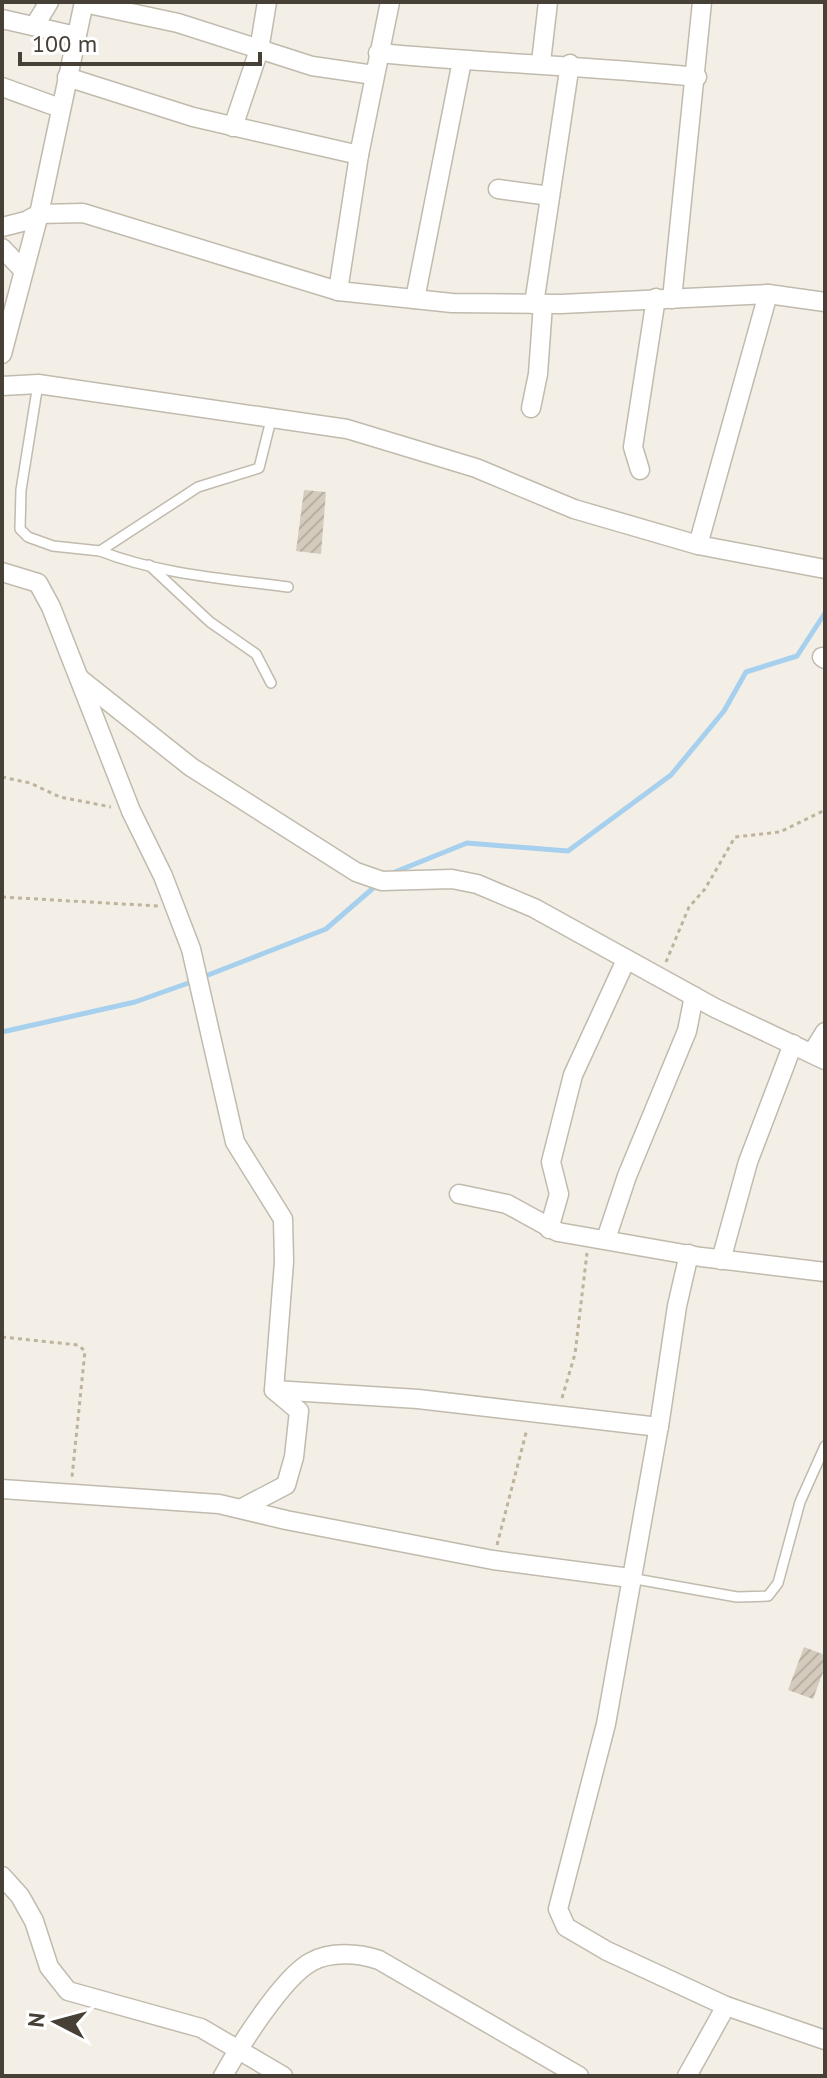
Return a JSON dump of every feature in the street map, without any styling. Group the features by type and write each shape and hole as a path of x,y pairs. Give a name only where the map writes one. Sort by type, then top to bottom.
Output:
{"street":[{"path":"35,25 49,2"},
{"path":"233,127 259,50 267,2"},
{"path":"338,291 359,155 390,2"},
{"path":"541,62 548,2"},
{"path":"640,470 633,447 664,298 697,77 702,2"},
{"path":"2,354 39,214 84,3 178,23 312,66 374,75"},
{"path":"2,19 76,36"},
{"path":"378,53 462,61 570,64 697,77"},
{"path":"415,299 462,61"},
{"path":"531,408 538,374 538,304 550,196 570,64"},
{"path":"67,77 233,127 359,155"},
{"path":"2,87 60,108"},
{"path":"498,189 550,196"},
{"path":"2,227 39,214 103,216 338,291 415,299 538,304 768,294 825,302"},
{"path":"2,248 23,270"},
{"path":"698,545 768,294"},
{"path":"2,386 38,384 272,416 387,439 517,483 574,509 698,545 825,569"},
{"path":"2,572 28,579 44,591 131,811 174,904 200,978 235,1142 271,1196 284,1225 274,1390"},
{"path":"77,677 191,767 356,872 382,881 452,879 477,884 534,908 694,996 819,1057 825,1032"},
{"path":"549,1229 559,1194 551,1162 573,1075 626,960"},
{"path":"597,1238 624,1185 683,1040 694,996"},
{"path":"721,1260 748,1162 793,1044"},
{"path":"459,1194 507,1204 549,1229 721,1260 823,1268"},
{"path":"689,1254 677,1306 659,1427 606,1724 558,1909 561,1920 579,1936 726,2006 825,2040"},
{"path":"274,1390 418,1399 531,1415 659,1427"},
{"path":"244,1507 276,1493 290,1479 299,1411 274,1390"},
{"path":"2,1489 244,1507 270,1517 493,1560 630,1578"},
{"path":"2,1876 20,1896 34,1921 49,1967 68,1991 201,2028 283,2076"},
{"path":"223,2076 239,2048 290,1980 307,1964 330,1955 379,1960 579,2076"},
{"path":"687,2076 726,2006"}],"lane":[{"path":"38,384 21,490 20,529 28,537 53,546 100,551 148,564 288,587"},
{"path":"100,551 198,487 259,468 272,416"},
{"path":"148,564 210,622 256,654 271,683"},
{"path":"630,1578 737,1597 768,1596 778,1583 800,1502 825,1446"}],"path":[{"path":"2,777 30,783 64,798 131,811"},
{"path":"658,977 689,907 705,889 735,837 780,832 825,810"},
{"path":"2,897 127,906 174,904"},
{"path":"558,1403 566,1391 575,1354 597,1238"},
{"path":"2,1337 78,1345 85,1351 70,1492"},
{"path":"493,1560 531,1415"}],"building":[{"path":"304,490 326,492 321,554 296,551"},
{"path":"804,1647 825,1655 825,1667 813,1699 788,1690"}],"waterway":[{"path":"390,874 467,843 568,851 671,775 724,711 746,672 797,656 825,613"},
{"path":"203,977 326,929 379,883"},
{"path":"2,1032 135,1002 194,981"}]}
